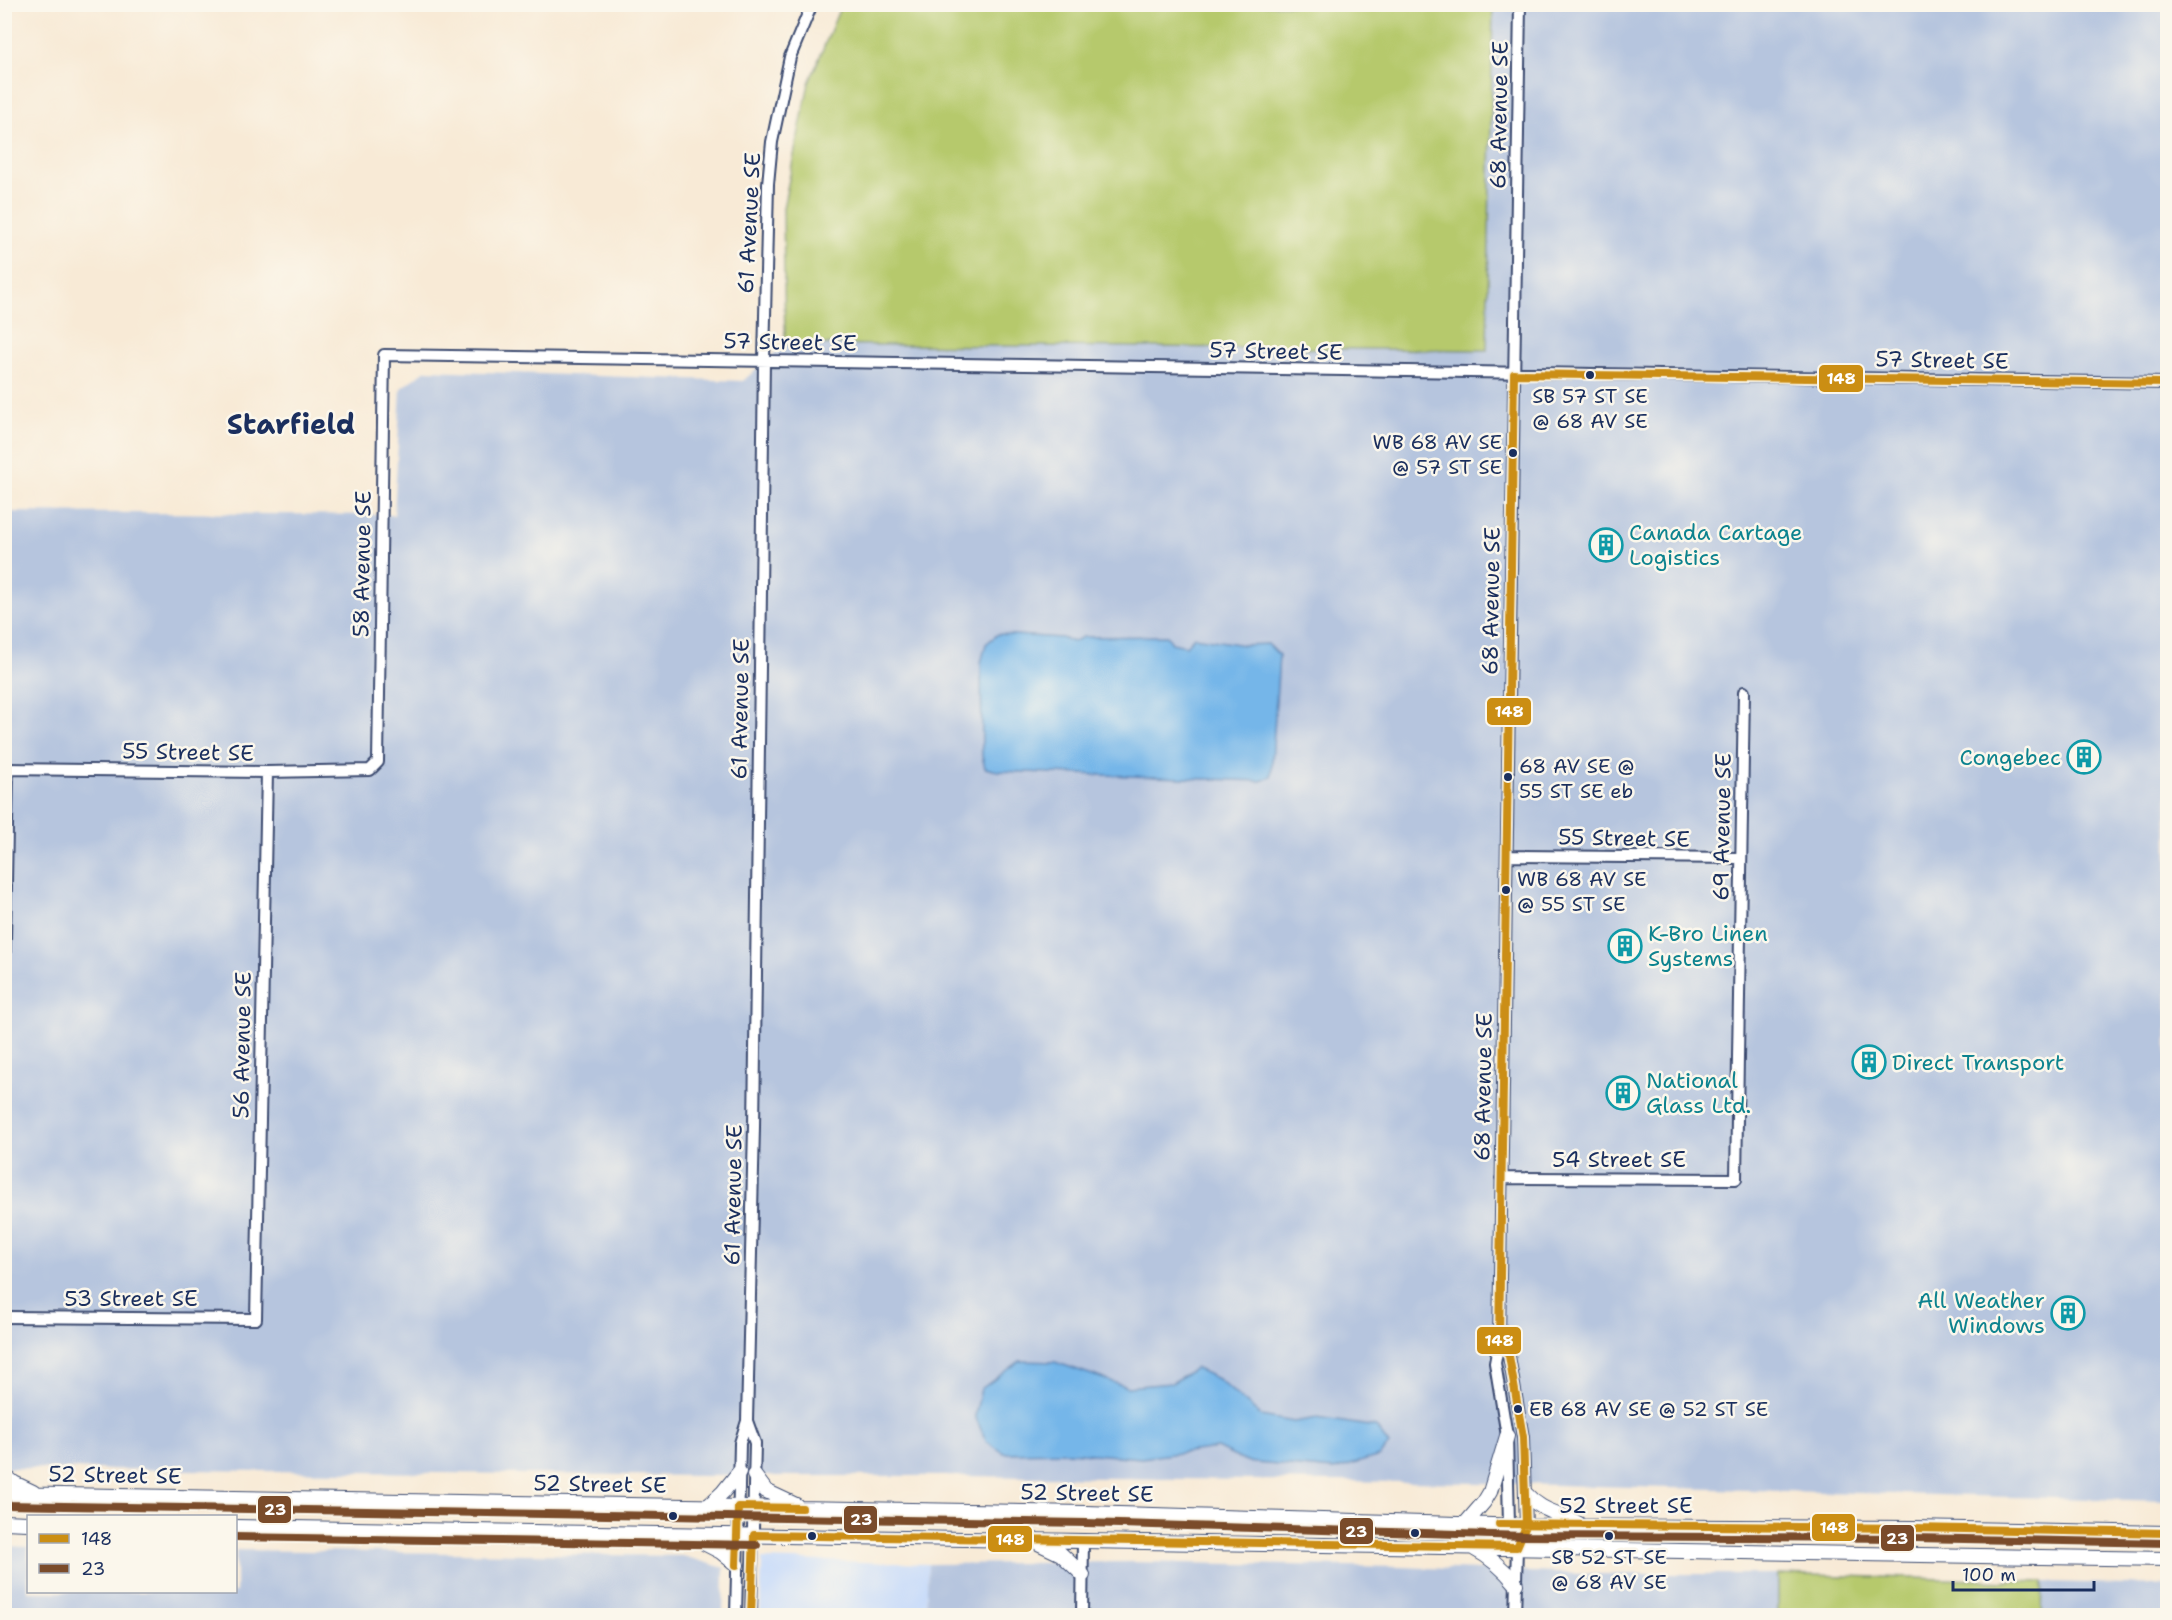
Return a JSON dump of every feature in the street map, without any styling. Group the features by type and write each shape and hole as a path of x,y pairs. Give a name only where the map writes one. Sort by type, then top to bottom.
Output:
{"main road":[{"path":"1465,1524 1490,1492 1507,1436"},
{"path":"707,1507 739,1472"},
{"path":"4,1474 14,1483 38,1495"},
{"path":"754,1475 766,1491 804,1508"},
{"name":"52 Street SE","path":"4,1494 1074,1513 1526,1526 1913,1528 2168,1533"},
{"path":"1526,1494 1539,1507 1569,1518 1580,1526"},
{"path":"4,1522 27,1523"},
{"name":"52 Street SE","path":"237,1527 2168,1559"},
{"path":"688,1535 721,1552 736,1565"},
{"path":"1033,1540 1061,1554 1083,1575"},
{"path":"1471,1547 1500,1567 1516,1584"}],"street":[{"name":"61 Avenue SE","path":"736,1616 740,1443 747,1421 758,913 768,184 772,142 790,57 812,4"},
{"name":"68 Avenue SE","path":"1518,1547 1509,1525 1507,1436 1495,1363 1498,1341 1507,856 1520,4"},
{"name":"57 Street SE","path":"384,355 2168,383"},
{"name":"58 Avenue SE","path":"370,770 378,762 384,355"},
{"name":"69 Avenue SE","path":"1736,1179 1744,692"},
{"name":"55 Street SE","path":"6,769 267,772 370,770"},
{"path":"4,997 6,769"},
{"name":"56 Avenue SE","path":"256,1319 267,772"},
{"name":"55 Street SE","path":"1507,856 1741,858"},
{"name":"54 Street SE","path":"1501,1178 1736,1179"},
{"name":"53 Street SE","path":"4,1317 256,1319"},
{"name":"68 Avenue SE","path":"1498,1341 1509,1356 1523,1437 1526,1526 1518,1547 1515,1616"},
{"name":"61 Avenue SE","path":"747,1421 754,1443 751,1616"},
{"path":"1082,1616 1083,1540"}],"shaded area":[{"path":"1493,5 2167,5 2167,1501 1476,1483 5,1468 5,512 394,515 401,388 426,370 743,381 785,344 1487,350"},
{"path":"5,1546 27,1547 27,1593 237,1593 237,1550 683,1556 724,1568 723,1615 5,1615"},
{"path":"762,1559 928,1564 926,1615 760,1615"},
{"path":"1130,1562 1401,1567 1583,1574 1778,1574 1778,1616 926,1616 928,1564"},
{"path":"2043,1582 2167,1585 2167,1615 2042,1616"}],"green space":[{"path":"841,5 1493,5 1487,350 785,344 783,208 809,83"},
{"path":"1778,1574 2043,1582 2042,1615 1778,1615"}],"water":[{"path":"998,634 1062,638 1073,642 1083,637 1167,636 1172,643 1186,646 1194,637 1244,645 1268,644 1279,655 1271,777 1261,781 998,771 985,768 982,756 981,663 986,644"},
{"path":"1020,1361 1055,1362 1127,1387 1172,1383 1195,1368 1218,1379 1261,1416 1294,1422 1317,1418 1376,1427 1389,1445 1379,1456 1334,1470 1246,1462 1217,1448 1141,1458 1069,1452 1004,1453 986,1441 975,1416 981,1389"}],"transit line":[{"name":"148","path":"1514,374 2168,383"},
{"name":"148","path":"751,1616 754,1535 1517,1547 1526,1526 1523,1437 1509,1356 1499,1341 1514,374"},
{"name":"23","path":"4,1505 1086,1523 1526,1536 1913,1538 2168,1543"},
{"name":"148","path":"736,1565 738,1507 802,1508"},
{"name":"148","path":"1499,1524 2168,1533"},
{"name":"23","path":"237,1537 757,1545"}],"place":[{"name":"SB 57 ST SE @ 68 AV SE","path":"1590,375"},
{"name":"WB 68 AV SE @ 57 ST SE","path":"1513,453"},
{"name":"Canada Cartage Logistics","path":"1606,545"},
{"name":"Congebec","path":"2084,757"},
{"name":"68 AV SE @ 55 ST SE eb","path":"1508,777"},
{"name":"WB 68 AV SE @ 55 ST SE","path":"1506,890"},
{"name":"K-Bro Linen Systems","path":"1625,946"},
{"name":"Direct Transport","path":"1869,1062"},
{"name":"National Glass Ltd.","path":"1623,1093"},
{"name":"All Weather Windows","path":"2068,1313"},
{"name":"EB 68 AV SE @ 52 ST SE","path":"1518,1409"},
{"name":"SB 52 ST SE @ 68 AV SE","path":"1609,1536"}],"district":[{"name":"Starfield","path":"291,424"}]}
